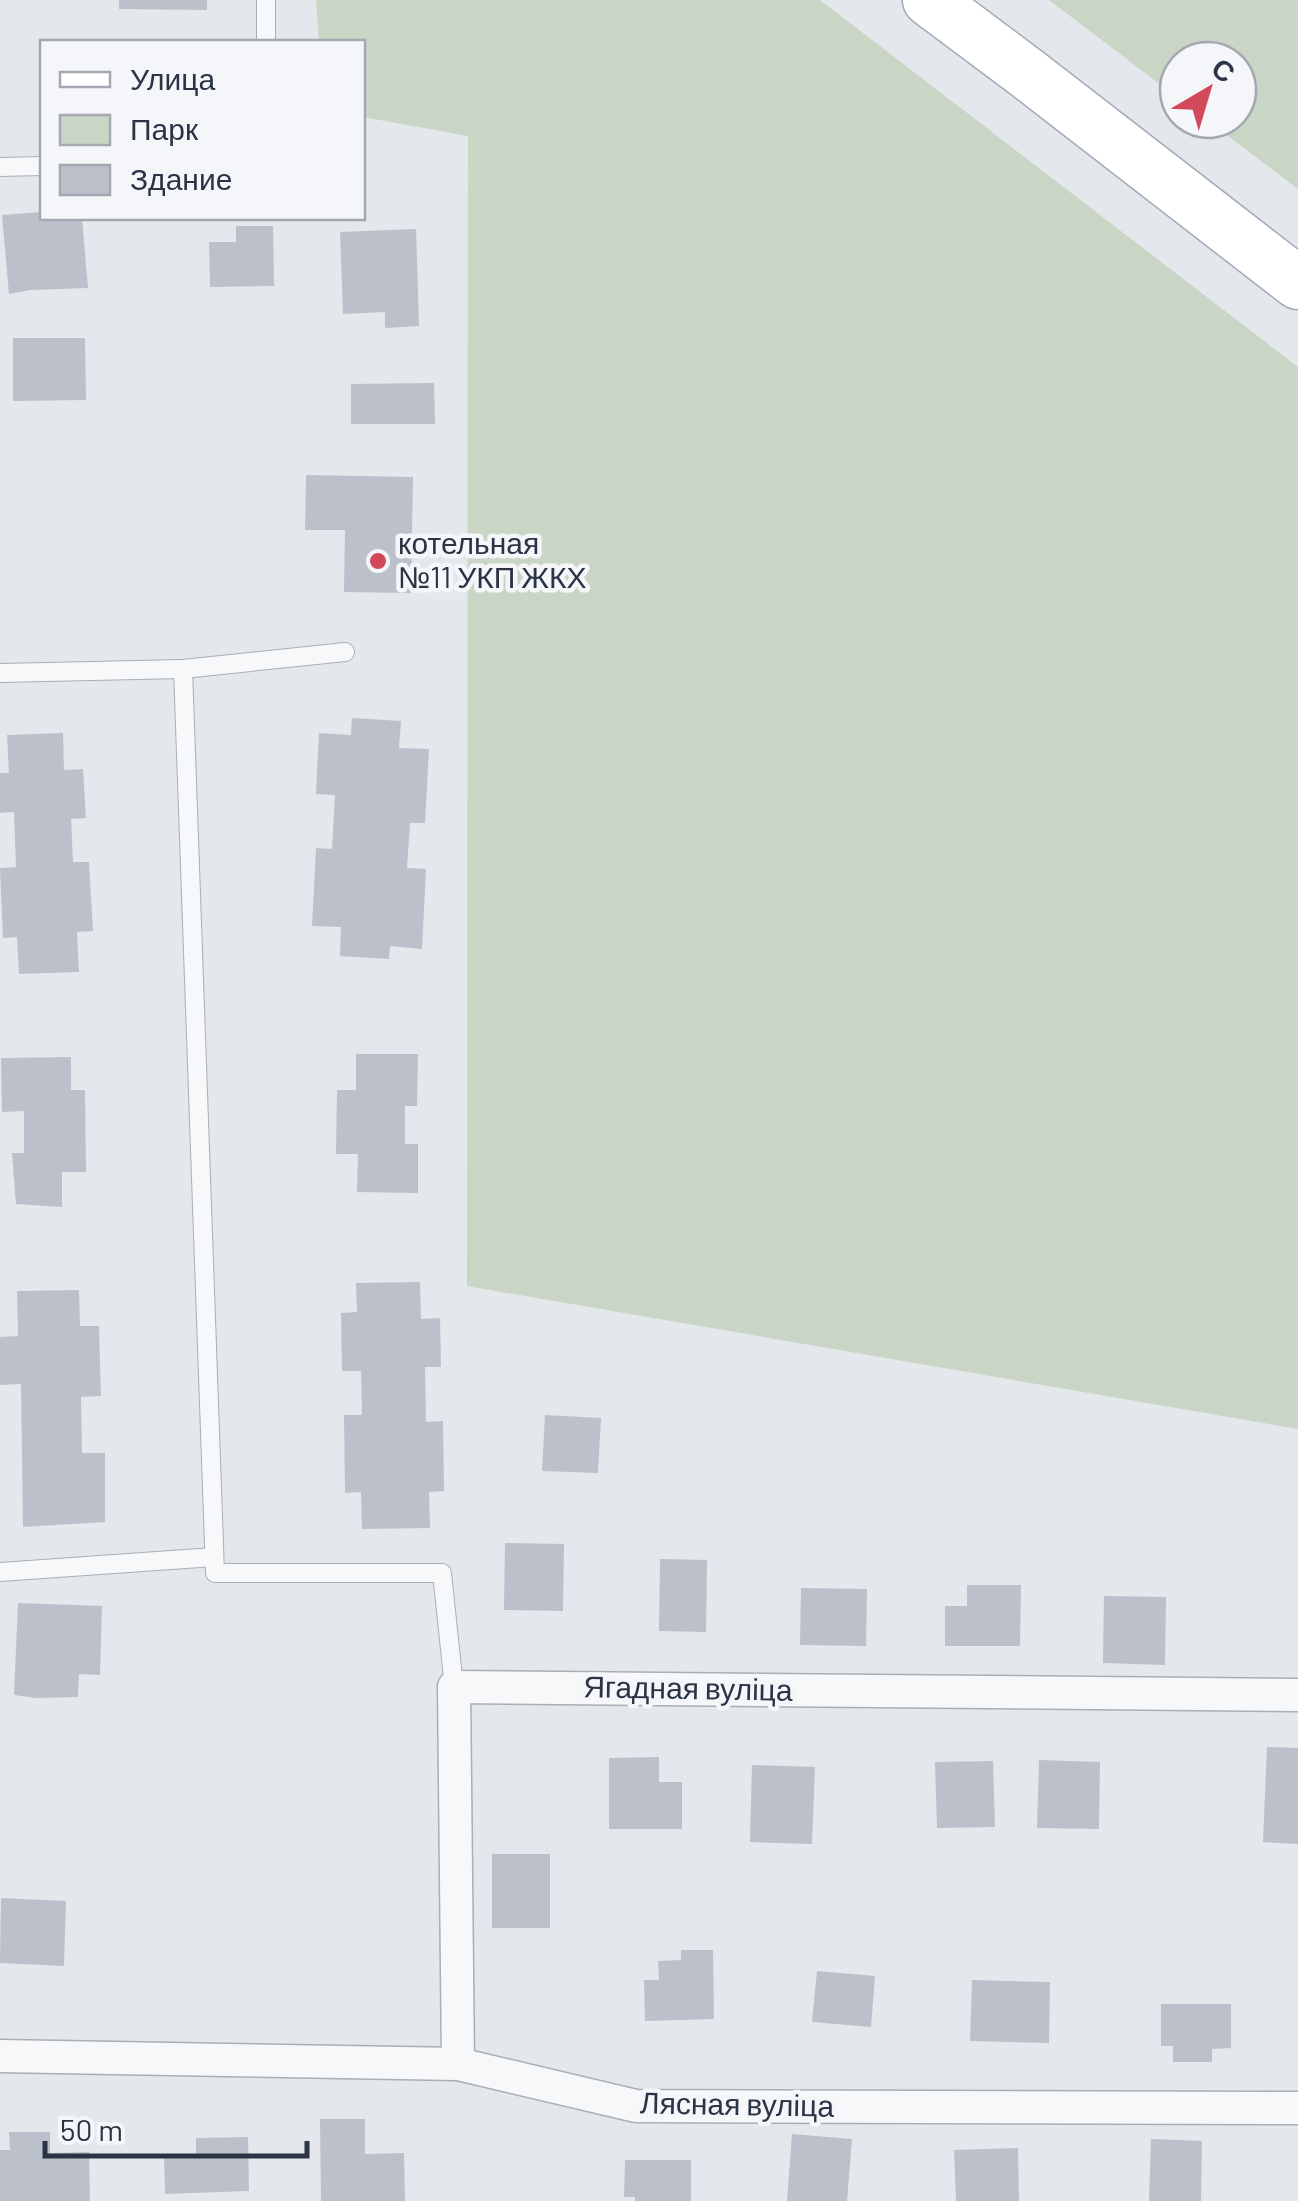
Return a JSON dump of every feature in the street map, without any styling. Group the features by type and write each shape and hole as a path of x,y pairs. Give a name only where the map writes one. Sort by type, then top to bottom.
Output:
{"main road":[{"path":"929,0 1298,284"}],"street":[{"name":"Ягадная вуліца","path":"454,1687 1298,1695"},
{"path":"454,1687 458,2064"},
{"name":"Лясная вуліца","path":"0,2056 458,2064 636,2106 1298,2108"}],"lane":[{"path":"266,0 266,40"},
{"path":"0,167 40,166"},
{"path":"0,673 183,669 345,652"},
{"path":"183,669 214,1573 442,1574 454,1687"},
{"path":"0,1572 214,1557"}],"green space":[{"path":"316,0 820,0 1298,367 1298,1429 467,1286 468,136 365,117 365,40 319,40"},
{"path":"1049,0 1298,0 1298,189 1233,140 1258,140 1258,40 1158,40 1158,83"}],"building":[{"path":"119,0 207,0 207,10 119,9"},
{"path":"40,212 40,220 82,220 88,288 9,294 2,215"},
{"path":"236,226 273,226 274,286 210,287 209,242 236,242"},
{"path":"416,229 419,326 385,328 385,312 343,314 340,232"},
{"path":"13,338 85,338 86,400 13,401"},
{"path":"434,383 435,424 351,424 351,384"},
{"name":"котельная №11 УКП ЖКХ","path":"306,475 413,477 411,593 344,592 345,530 305,530"},
{"path":"352,718 401,721 399,748 429,749 425,823 410,823 407,868 426,869 422,949 390,946 389,959 340,956 341,927 312,926 316,848 332,849 335,795 316,794 319,733 351,735"},
{"path":"63,733 64,770 83,769 86,818 71,819 73,862 89,862 93,931 77,932 79,972 19,974 17,937 3,938 0,868 16,867 14,812 0,813 0,773 9,773 7,735"},
{"path":"356,1054 418,1054 417,1106 405,1106 405,1144 418,1144 418,1193 357,1192 358,1154 336,1154 337,1090 356,1090"},
{"path":"71,1057 71,1090 85,1090 86,1172 62,1172 62,1207 16,1204 12,1153 24,1153 24,1111 2,1112 1,1058"},
{"path":"420,1282 421,1319 440,1318 441,1367 425,1367 426,1422 443,1421 444,1491 429,1492 430,1528 362,1529 361,1492 345,1493 344,1415 362,1415 361,1371 342,1371 341,1313 357,1312 356,1283"},
{"path":"79,1290 80,1326 99,1326 101,1396 81,1397 82,1453 105,1453 105,1522 23,1527 21,1384 0,1385 0,1337 18,1336 17,1291"},
{"path":"545,1415 601,1418 598,1473 542,1471"},
{"path":"505,1543 564,1544 563,1611 504,1610"},
{"path":"660,1559 707,1560 706,1632 659,1631"},
{"path":"967,1585 1021,1585 1020,1646 945,1646 945,1606 967,1606"},
{"path":"801,1588 867,1589 866,1646 800,1645"},
{"path":"1104,1596 1166,1597 1165,1665 1103,1663"},
{"path":"18,1603 102,1606 100,1675 79,1674 78,1697 14,1695"},
{"path":"1267,1747 1298,1748 1298,1844 1263,1842"},
{"path":"659,1757 659,1782 682,1782 682,1829 609,1829 609,1758"},
{"path":"1039,1760 1100,1762 1099,1829 1037,1828"},
{"path":"993,1761 995,1827 937,1828 935,1762"},
{"path":"752,1765 815,1767 812,1844 750,1842"},
{"path":"492,1854 550,1854 550,1928 492,1928"},
{"path":"1,1898 66,1901 64,1966 0,1963"},
{"path":"681,1950 713,1950 714,2019 645,2021 644,1980 659,1980 658,1961 681,1960"},
{"path":"817,1971 875,1976 871,2027 812,2022"},
{"path":"972,1980 1050,1982 1049,2043 970,2041"},
{"path":"1161,2004 1231,2004 1231,2048 1212,2049 1212,2062 1173,2062 1173,2046 1161,2046"},
{"path":"320,2119 365,2119 365,2154 404,2153 405,2201 321,2201"},
{"path":"9,2132 50,2132 50,2153 89,2152 90,2201 0,2201 0,2150 10,2150"},
{"path":"792,2134 852,2139 847,2201 787,2201"},
{"path":"248,2137 249,2191 165,2194 164,2155 196,2154 196,2138"},
{"path":"1151,2139 1202,2141 1201,2201 1149,2201"},
{"path":"1018,2148 1019,2201 956,2201 954,2150"},
{"path":"625,2160 691,2160 691,2201 635,2201 635,2197 624,2197"}],"place":[{"name":"котельная №11 УКП ЖКХ","path":"378,561"}]}
